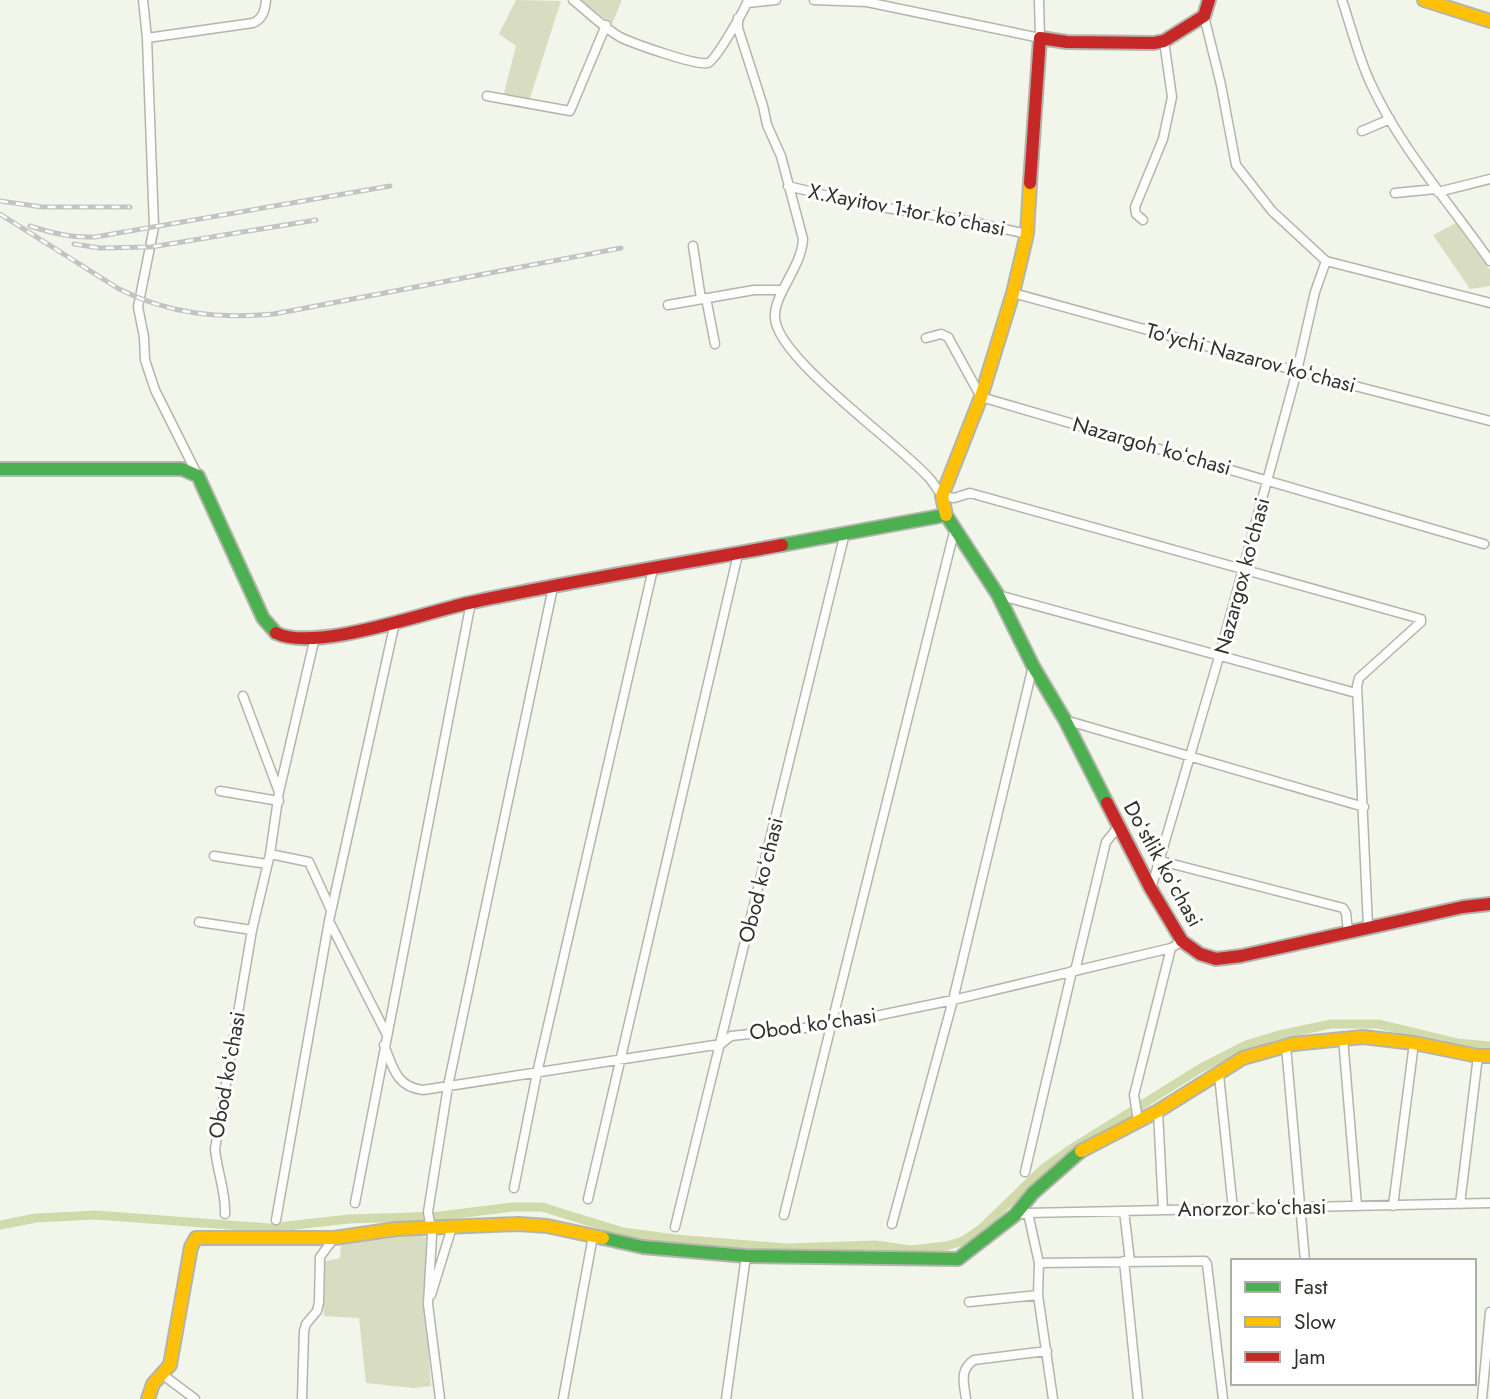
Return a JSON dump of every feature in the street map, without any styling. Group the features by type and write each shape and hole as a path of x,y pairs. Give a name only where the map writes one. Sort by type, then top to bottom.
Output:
{"street":[{"path":"144,0 154,227 138,307 145,360 155,390 263,618 272,631 284,637 301,639 395,622 471,602 946,515 942,496 929,478 811,371 781,333 775,318 783,290 802,252 803,239 782,156 767,125 738,28 738,18"},
{"path":"147,38 253,23 264,14 266,0"},
{"path":"573,0 620,37 703,63 712,60 748,2 776,0"},
{"path":"814,0 867,2 1067,42 1154,43 1164,41 1205,16"},
{"path":"942,496 981,397 1013,293 1027,234 1040,38 1039,0"},
{"path":"1209,0 1205,16 1236,165 1272,211 1326,261 1490,303"},
{"path":"1342,0 1369,81 1390,119 1437,191 1490,261"},
{"path":"1424,0 1490,22"},
{"path":"487,96 570,111 606,25"},
{"path":"1143,220 1136,214 1135,207 1163,139 1172,97 1164,41"},
{"path":"1362,131 1390,119"},
{"path":"1395,193 1437,191 1490,179"},
{"name":"X.Xayitov 1-tor koʼchasi","path":"788,186 861,204 951,218 1027,234"},
{"path":"693,246 715,344"},
{"name":"Nazargox ko'chasi","path":"1151,889 1219,657 1297,371 1315,292 1326,261"},
{"path":"668,305 754,290 783,290"},
{"name":"To'ychi Nazarov koʻchasi","path":"1013,293 1490,421"},
{"path":"926,338 940,334 948,337 981,397"},
{"name":"Nazargoh koʻchasi","path":"981,397 1484,544"},
{"path":"0,469 182,469 198,476"},
{"path":"942,496 954,498 970,493 1421,619 1421,622 1359,678 1356,693 1364,807 1368,927"},
{"name":"Doʻstlik koʻchasi","path":"946,515 998,595 1033,666 1065,720 1176,944 1216,959 1241,956 1348,931 1490,904"},
{"path":"784,1215 955,528"},
{"name":"Obod koʻchasi","path":"675,1227 845,533"},
{"path":"588,1199 738,554"},
{"path":"514,1188 537,1073 653,569"},
{"path":"440,1399 428,1304 429,1221 448,1086 553,587"},
{"path":"998,595 1356,693"},
{"path":"355,1203 471,602"},
{"path":"276,1220 331,910 395,622"},
{"name":"Obod koʻchasi","path":"225,1214 226,1203 215,1149 252,930 315,637"},
{"path":"892,1224 953,1000 1033,666"},
{"path":"220,791 279,796 243,696"},
{"path":"1065,720 1364,807"},
{"path":"1025,1172 1106,842 1119,826"},
{"path":"270,854 309,862 331,910"},
{"path":"214,856 267,864"},
{"path":"1161,861 1343,908 1348,931"},
{"path":"329,921 386,1033"},
{"path":"199,922 252,930"},
{"path":"1138,1121 1133,1101 1176,944"},
{"name":"Obod ko'chasi","path":"384,1045 397,1075 412,1089 423,1090 721,1044 731,1036 832,1025 953,1000 1176,944"},
{"path":"148,1399 148,1391 153,1382 163,1375 170,1365 191,1247 196,1238 334,1238 429,1221 452,1227 519,1224 547,1226 643,1247 746,1256 958,1259 1021,1214 1033,1193 1084,1148 1158,1111 1219,1075 1242,1058 1286,1046 1363,1037 1484,1056 1460,1204"},
{"path":"1343,1038 1357,1206"},
{"path":"1393,1206 1414,1043"},
{"path":"1286,1046 1305,1259"},
{"path":"1219,1075 1233,1209"},
{"path":"1158,1111 1163,1210"},
{"name":"Anorzor koʻchasi","path":"1021,1214 1490,1203"},
{"path":"1124,1211 1138,1399"},
{"path":"1021,1214 1039,1264 1038,1294 1053,1399"},
{"path":"428,1304 452,1227"},
{"path":"563,1399 593,1236"},
{"path":"302,1399 304,1331 320,1302 320,1257 334,1238"},
{"path":"726,1399 746,1256"},
{"path":"1039,1264 1200,1259 1207,1264 1223,1399"},
{"path":"969,1302 1038,1294"},
{"path":"1482,1399 1490,1312"},
{"path":"966,1399 963,1375 966,1366 974,1360 1047,1351"},
{"path":"163,1375 195,1399"}],"green space":[{"path":"516,0 561,1 529,101 503,97 516,46 499,34"},
{"path":"580,0 622,0 612,24"},
{"path":"1456,223 1490,270 1490,286 1470,289 1433,235"},
{"path":"403,1233 426,1237 425,1300 431,1386 413,1388 366,1383 359,1318 324,1316 321,1262 340,1258 341,1242"}],"waterway":[{"path":"0,1225 36,1218 96,1215 269,1228 349,1219 440,1216 513,1207 542,1207 623,1232 675,1239 786,1248 875,1245 911,1250 946,1246 963,1241 981,1229 1043,1169 1071,1149 1201,1068 1246,1045 1331,1024 1378,1024 1457,1043 1490,1046"}],"railway":[{"path":"30,226 78,237 95,237 390,186"},
{"path":"0,201 42,207 130,207"},
{"path":"0,214 119,289 157,304 214,315 274,314 621,248"},
{"path":"74,244 100,248 151,247 316,220"}],"traffic: fast":[{"path":"0,469 182,469 198,476 263,618 276,633"},
{"path":"782,545 946,515 998,595 1107,803"},
{"path":"603,1238 643,1247 746,1256 958,1259 1015,1215 1033,1193 1081,1151"}],"traffic: slow":[{"path":"1424,0 1490,21"},
{"path":"946,515 942,496 981,397 1013,293 1027,234 1030,183"},
{"path":"1081,1151 1158,1111 1243,1058 1293,1044 1363,1037 1490,1056"},
{"path":"148,1399 153,1384 170,1365 191,1247 196,1238 334,1238 396,1229 519,1224 547,1226 603,1238"}],"traffic: jam":[{"path":"1030,183 1040,38 1067,42 1164,41 1204,16 1209,0"},
{"path":"276,633 294,638 344,634 512,594 782,545"},
{"path":"1107,803 1151,889 1182,941 1200,954 1216,959 1241,956 1463,907 1490,904"}]}
